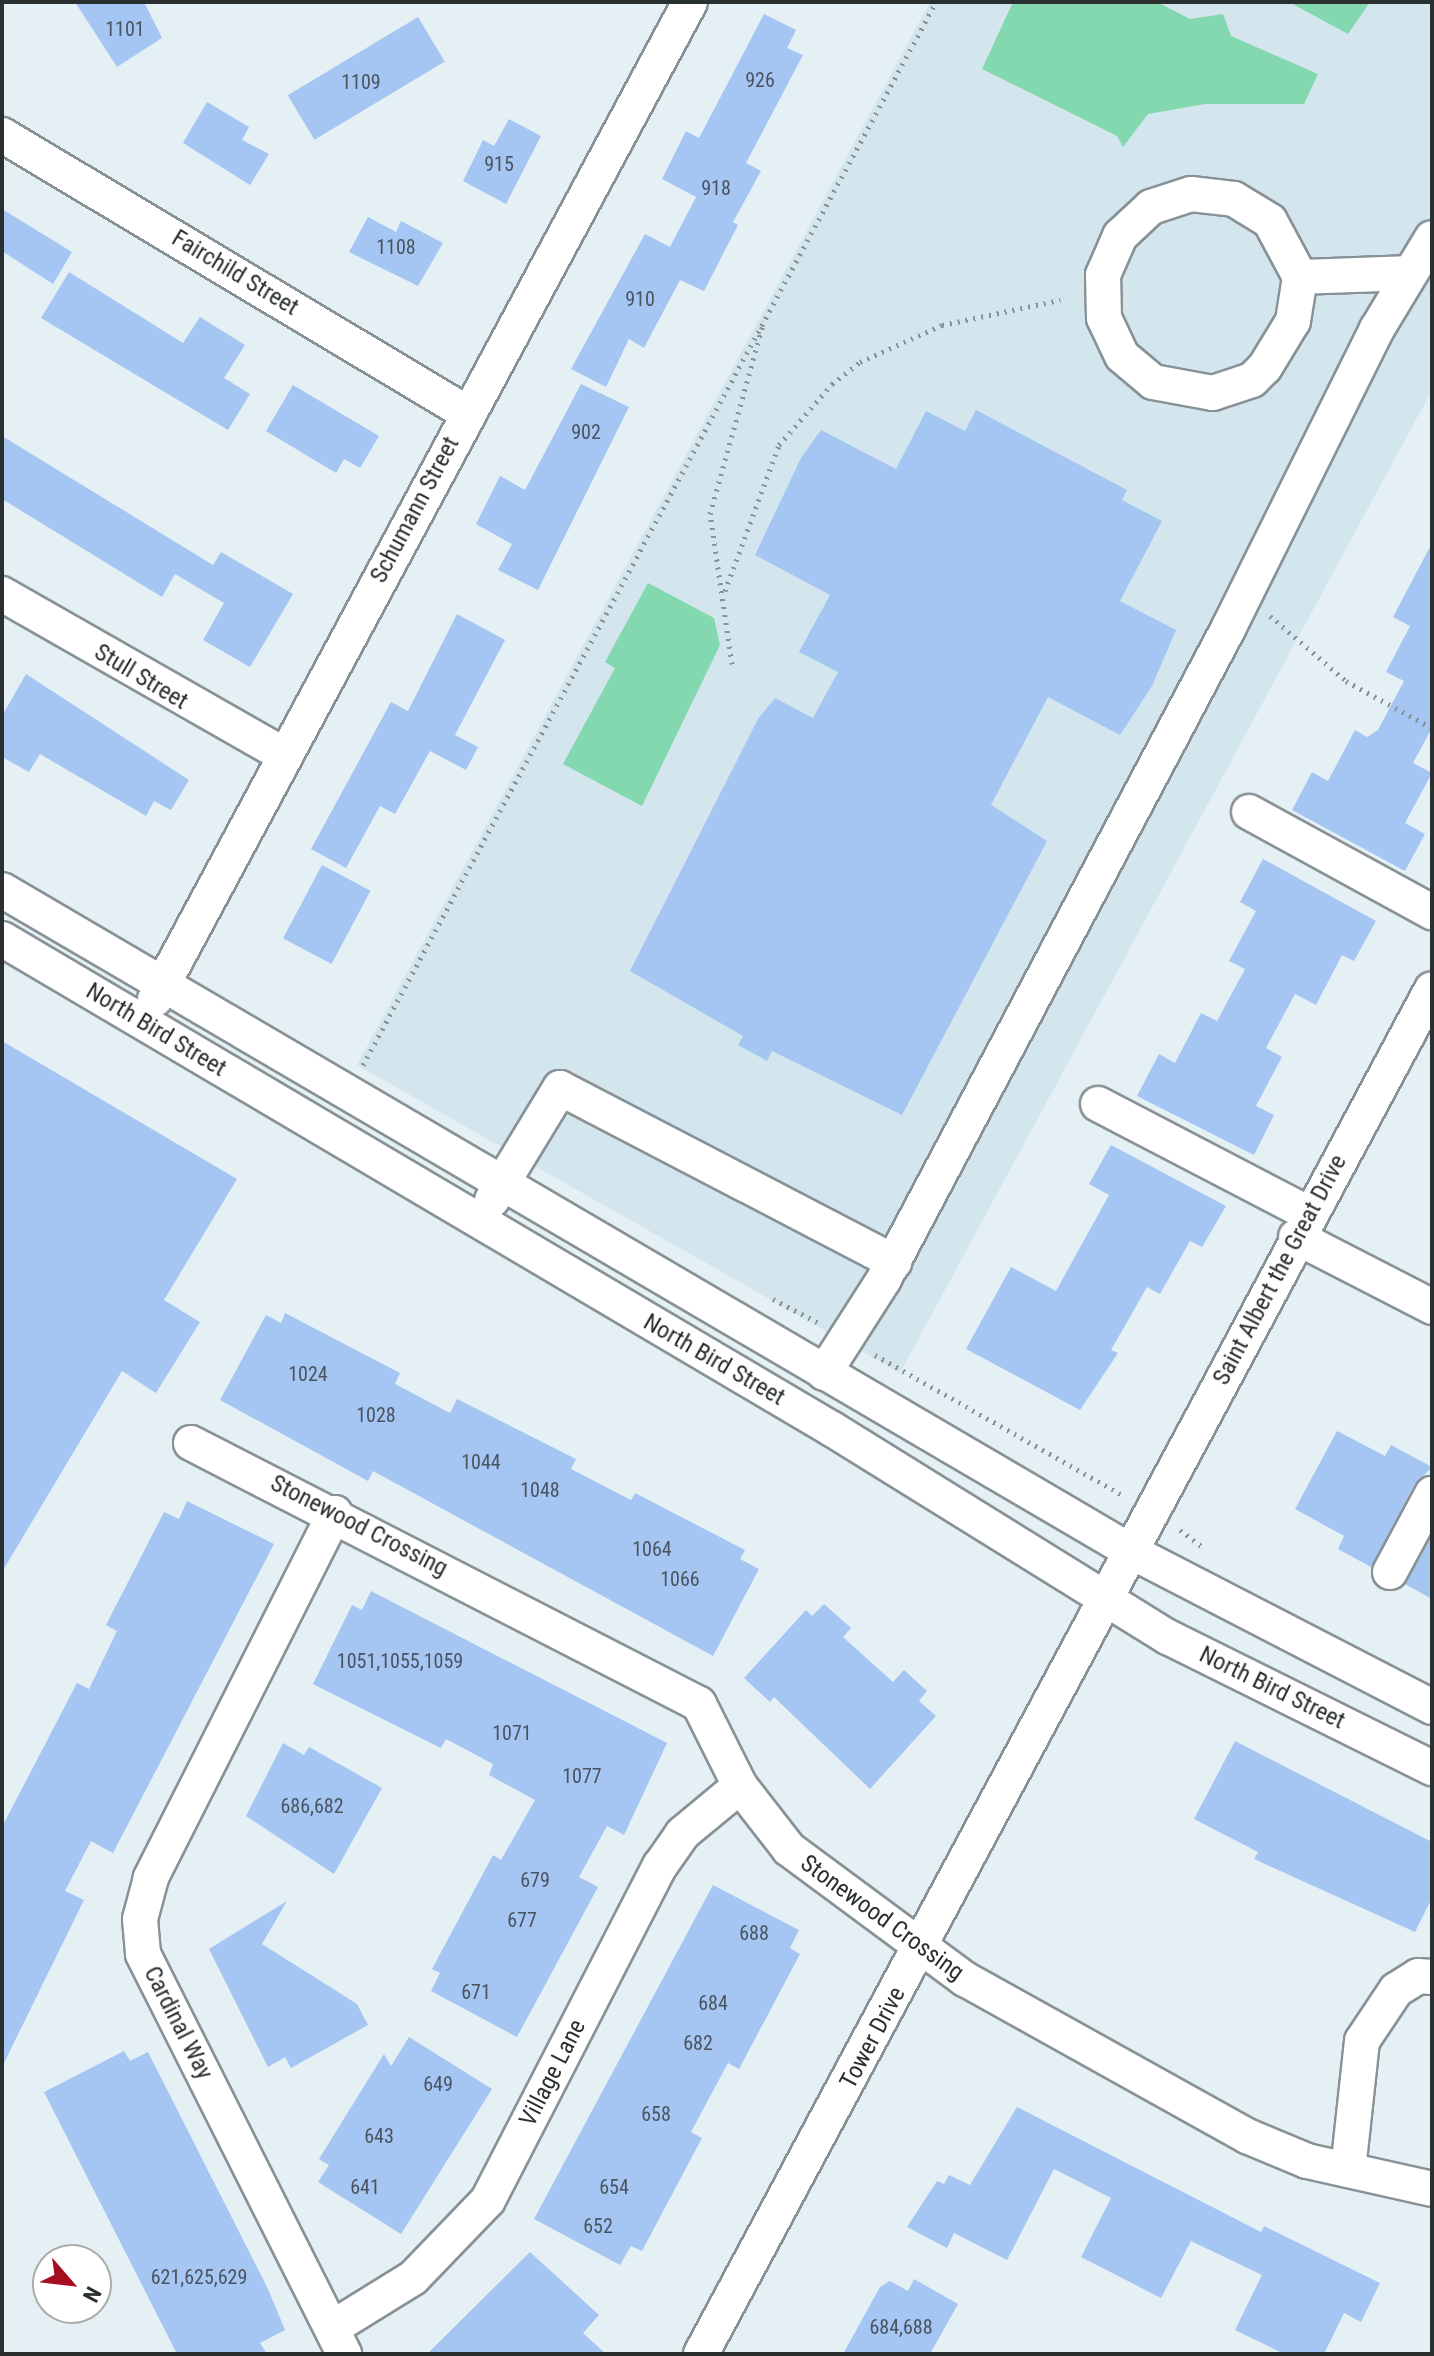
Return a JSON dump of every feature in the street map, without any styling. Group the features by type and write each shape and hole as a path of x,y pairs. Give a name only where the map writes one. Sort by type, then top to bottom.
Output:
{"street":[{"name":"Schumann Street","path":"144,1021 467,413 690,2"},
{"name":"Fairchild Street","path":"2,135 467,413"},
{"path":"1191,194 1234,199 1262,214 1284,237 1300,277 1293,321 1276,352 1252,380 1223,391 1192,394 1153,382 1122,356 1104,318 1103,275 1120,236 1151,207 1191,194"},
{"path":"824,1373 894,1262 1242,601 1408,273 1432,238"},
{"path":"1300,277 1408,273"},
{"name":"Stull Street","path":"2,594 284,755"},
{"path":"1249,812 1432,912"},
{"name":"North Bird Street","path":"2,890 164,980 824,1373 1132,1552 1432,1707"},
{"name":"North Bird Street","path":"2,939 144,1021 1168,1637 1432,1768"},
{"name":"Saint Albert the Great Drive","path":"1132,1552 1302,1226 1421,1036 1432,989"},
{"path":"479,1224 560,1088 894,1262"},
{"path":"1098,1104 1432,1307"},
{"name":"Stonewood Crossing","path":"191,1443 335,1513 699,1704 740,1786 766,1825 822,1880 921,1949 1247,2136 1348,2170 1432,2189"},
{"path":"1390,1572 1432,1494"},
{"name":"Cardinal Way","path":"335,1513 151,1878 140,1919 143,1954 338,2341"},
{"name":"Tower Drive","path":"701,2354 921,1949 1105,1597 1132,1552"},
{"name":"Village Lane","path":"338,2341 413,2278 488,2200 660,1866 682,1834 740,1786"},
{"path":"1348,2170 1362,2041 1396,1990 1418,1976 1432,1977"}],"path":[{"path":"359,1073 764,316 936,2"},
{"path":"725,591 779,445 832,384 860,362 942,325 1060,300"},
{"path":"732,664 725,591 710,556 710,514 764,316"},
{"path":"1242,601 1312,645 1346,681 1432,728"}],"shaded area":[{"path":"930,2 1432,2 1432,390 900,1373 357,1065"}],"green space":[{"path":"1013,2 1157,2 1190,19 1223,14 1231,36 1318,74 1304,104 1205,104 1148,114 1123,147 1117,136 982,69"},
{"path":"1289,2 1370,2 1348,34"},
{"path":"648,583 714,618 720,645 642,806 563,764 615,668 605,662"}],"building":[{"path":"75,2 144,2 162,38 117,67"},
{"path":"764,14 796,30 787,48 803,55 746,163 761,171 733,222 738,225 704,291 680,280 644,348 629,339 606,387 571,369 645,234 670,247 696,197 662,179 686,131 699,138"},
{"path":"418,17 445,62 314,140 288,95"},
{"path":"207,102 249,127 242,140 269,154 250,185 183,143"},
{"path":"509,119 541,136 506,204 463,181 483,140 494,146"},
{"path":"2,209 72,252 53,284 2,251"},
{"path":"368,217 396,232 401,221 443,243 418,286 349,252"},
{"path":"69,272 183,343 200,317 245,345 224,378 250,394 228,430 41,318"},
{"path":"581,384 629,407 538,590 498,570 512,544 476,524 500,476 525,490"},
{"path":"293,385 379,436 360,468 344,459 336,473 266,431"},
{"path":"976,410 1127,490 1122,500 1162,521 1120,601 1176,630 1152,686 1120,735 1048,697 991,805 1047,841 902,1115 772,1051 767,1061 738,1045 743,1036 630,971 758,719 775,698 813,718 838,672 799,652 830,595 755,555 801,458 821,430 896,469 926,411 965,431"},
{"path":"2,436 213,565 221,552 293,594 250,667 203,640 224,603 175,574 162,597 2,499"},
{"path":"1432,543 1432,728 1413,763 1432,773 1405,823 1425,834 1405,871 1292,810 1312,772 1328,781 1355,730 1367,737 1378,730 1404,681 1386,672 1410,626 1393,617"},
{"path":"457,614 505,640 455,735 478,747 466,770 430,751 395,814 380,806 346,868 311,849 391,702 408,711"},
{"path":"26,674 189,780 171,810 154,801 146,816 40,754 29,772 2,757 2,716"},
{"path":"1263,859 1376,921 1354,961 1342,955 1316,1005 1295,994 1266,1048 1282,1057 1256,1106 1274,1115 1254,1155 1137,1096 1159,1054 1175,1063 1201,1013 1217,1021 1245,969 1229,961 1256,911 1240,902"},
{"path":"322,865 371,891 332,964 283,938"},
{"path":"2,1041 237,1179 164,1300 200,1322 156,1393 122,1371 2,1572"},
{"path":"1111,1145 1226,1206 1202,1247 1190,1241 1160,1294 1147,1287 1111,1350 1118,1353 1080,1410 966,1349 1011,1267 1056,1291 1109,1195 1089,1184"},
{"path":"285,1313 400,1373 395,1384 450,1413 457,1399 576,1459 571,1469 631,1500 635,1493 745,1550 740,1559 759,1569 713,1656 373,1471 368,1481 220,1400 266,1315 281,1323"},
{"path":"1337,1431 1385,1456 1391,1445 1432,1467 1414,1485 1371,1567 1338,1549 1344,1536 1295,1509"},
{"path":"187,1501 274,1544 113,1853 91,1841 65,1891 84,1900 2,2067 2,1827 77,1683 89,1689 117,1631 106,1625 164,1512 179,1519"},
{"path":"1432,1536 1432,1599 1405,1584"},
{"path":"371,1591 667,1743 624,1835 607,1826 579,1877 598,1887 517,2037 431,1991 440,1973 432,1969 493,1855 501,1860 535,1800 489,1775 493,1764 446,1739 441,1748 313,1684 352,1605 362,1610"},
{"path":"824,1604 851,1628 843,1637 893,1682 904,1670 927,1691 919,1701 936,1716 870,1789 774,1697 770,1702 744,1678 806,1610 812,1616"},
{"path":"1235,1741 1432,1842 1432,1898 1415,1932 1254,1859 1258,1852 1194,1819"},
{"path":"283,1743 304,1755 309,1747 382,1788 334,1874 246,1816"},
{"path":"713,1885 799,1930 790,1948 800,1954 739,2069 728,2063 691,2132 702,2138 642,2251 631,2246 620,2265 534,2219"},
{"path":"287,1901 262,1944 357,2004 368,2025 291,2068 285,2057 268,2067 209,1949"},
{"path":"409,2037 492,2089 401,2234 318,2182 329,2165 319,2159 384,2054 391,2066"},
{"path":"124,2051 130,2061 148,2052 268,2289 285,2330 260,2343 267,2354 177,2354 44,2092"},
{"path":"1017,2107 1261,2232 1264,2226 1380,2283 1361,2322 1344,2313 1324,2354 1284,2354 1235,2330 1262,2275 1191,2241 1161,2298 1081,2257 1111,2198 1054,2169 1007,2260 954,2233 947,2248 907,2227 937,2181 944,2184 949,2175 970,2185"},
{"path":"530,2252 599,2315 583,2333 606,2354 427,2354"},
{"path":"914,2279 958,2304 930,2354 843,2354 880,2287 890,2281 908,2291"}]}
